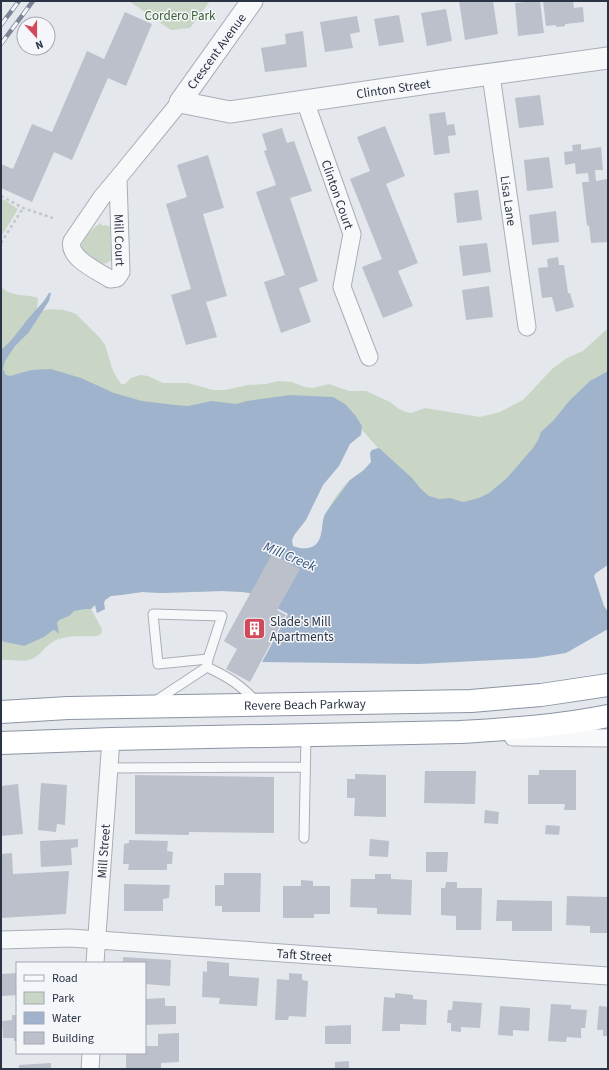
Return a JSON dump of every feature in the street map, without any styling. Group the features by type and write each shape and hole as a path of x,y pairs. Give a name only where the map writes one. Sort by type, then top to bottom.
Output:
{"highway":[{"name":"Revere Beach Parkway","path":"1,712 68,708 261,706 482,700 541,695 608,685"},
{"path":"1,743 111,739 425,733 513,729 567,723 608,716"}],"street":[{"name":"Crescent Avenue","path":"180,102 252,1"},
{"name":"Clinton Street","path":"180,102 230,112 608,58"},
{"name":"Lisa Lane","path":"490,75 527,327"},
{"name":"Clinton Court","path":"305,101 352,234 342,287 369,357"},
{"name":"Mill Court","path":"118,178 121,272 117,278 110,279 76,257 71,244 102,196 180,102"},
{"path":"425,733 540,738 608,738"},
{"name":"Mill Street","path":"95,962 111,739"},
{"name":"Taft Street","path":"1,940 61,937 96,939 608,976"},
{"path":"90,1069 91,1054"}],"lane":[{"path":"146,708 208,663 222,616 153,614 158,664 208,663 240,686 261,706"},
{"path":"304,838 306,735"},
{"path":"108,768 305,766"}],"path":[{"path":"1,196 23,208 53,218"},
{"path":"1,243 23,208"}],"green space":[{"name":"Cordero Park","path":"129,1 210,1 190,28 171,30"},
{"path":"1,198 18,209 1,237"},
{"path":"101,223 102,226 106,225 110,227 111,260 103,264 94,262 80,249 88,234 94,227"},
{"path":"1,286 8,292 36,297 38,299 37,308 43,304 49,293 51,293 43,311 48,309 64,310 76,314 105,345 113,371 121,384 125,384 131,378 140,375 148,376 163,383 188,383 213,390 225,390 278,381 292,382 305,387 313,388 329,384 349,391 366,391 390,402 399,409 411,413 425,408 480,417 500,412 523,400 552,369 567,358 583,351 608,328 608,411 536,489 323,559 293,546 308,548 314,547 319,542 322,534 324,517 334,500 346,484 364,470 371,462 370,453 372,450 378,448 362,430 362,426 1,534"},
{"path":"167,563 249,593 222,591 162,593 142,592 111,596 105,600 105,609 97,613 95,605 91,609 102,629 101,634 97,636 73,636 56,640 35,658 28,660 1,660 1,575"}],"water":[{"name":"Mill Creek","path":"49,293 51,293 49,301 29,332 15,346 5,361 3,369 6,375 10,376 31,370 51,369 81,378 114,393 142,401 175,405 188,406 212,401 236,404 290,395 333,397 345,404 362,426 361,435 350,444 339,466 323,485 306,520 295,534 292,540 293,546 300,548 308,548 313,546 320,539 325,514 350,480 363,471 371,462 370,453 372,450 379,448 412,478 429,496 439,499 450,498 463,502 479,498 489,493 507,478 533,448 541,432 553,421 570,400 590,381 608,371 608,565 594,576 604,606 608,612 608,629 566,653 535,658 419,664 262,662 288,614 249,593 243,592 142,592 111,596 105,600 105,609 97,613 95,605 91,609 74,611 69,616 59,620 57,623 59,634 53,630 44,637 24,646 1,641 1,350 12,339"}],"building":[{"path":"459,1 493,1 498,34 465,40"},
{"path":"540,1 544,33 518,36 515,3"},
{"path":"543,1 573,1 574,8 583,7 584,22 565,24 565,26 556,27 556,25 546,26"},
{"path":"446,9 452,41 427,46 421,13"},
{"path":"125,12 152,24 126,86 108,78 72,160 54,152 32,202 1,188 1,164 13,169 32,124 52,132 87,51 104,59"},
{"path":"399,15 404,42 379,46 374,19"},
{"path":"357,16 360,32 350,34 353,48 325,52 320,22"},
{"path":"303,31 307,67 265,72 261,48 286,44 285,34"},
{"path":"540,95 544,125 519,128 515,98"},
{"path":"445,112 447,125 454,124 456,135 448,136 450,153 434,155 429,114"},
{"path":"385,126 405,176 386,184 418,263 398,271 413,306 383,318 362,267 382,259 350,179 370,171 357,137"},
{"path":"282,128 287,143 294,141 312,191 290,198 318,281 299,288 311,322 281,333 264,282 285,275 256,192 276,185 264,151 267,150 262,134"},
{"path":"581,144 581,150 601,147 603,170 595,170 596,181 607,179 608,242 591,243 589,225 587,226 582,182 589,182 588,173 576,174 575,163 565,165 564,152 573,151 572,145"},
{"path":"208,155 224,208 203,214 227,296 206,302 217,337 186,345 171,295 191,289 166,204 187,197 177,165"},
{"path":"549,157 553,188 527,191 524,160"},
{"path":"478,190 482,220 457,223 454,193"},
{"path":"556,211 559,242 532,245 529,215"},
{"path":"487,243 491,272 463,276 459,246"},
{"path":"558,257 559,265 564,265 568,293 570,293 574,307 556,312 552,297 542,298 538,268 548,267 547,259"},
{"path":"489,286 493,317 466,320 462,290"},
{"name":"Slade's Mill Apartments","path":"272,554 300,569 277,610 286,615 250,682 226,669 237,649 224,641"},
{"path":"539,770 576,770 576,810 564,810 565,804 528,804 528,775 539,775"},
{"path":"425,771 476,771 475,804 424,803"},
{"path":"355,774 386,775 386,817 354,816 355,798 347,798 347,779 355,779"},
{"path":"135,775 274,777 274,833 189,832 189,835 135,834"},
{"path":"41,783 67,785 65,825 57,824 56,832 38,830"},
{"path":"18,784 23,834 1,836 1,786"},
{"path":"485,810 499,812 498,824 484,823"},
{"path":"546,825 560,826 559,835 545,834"},
{"path":"78,839 78,847 71,848 72,865 41,867 40,841"},
{"path":"370,839 389,841 388,857 369,856"},
{"path":"129,840 168,841 167,851 173,852 172,864 167,864 167,870 128,870 129,864 123,864 124,844 129,843"},
{"path":"426,852 448,852 447,872 426,872"},
{"path":"12,853 13,874 69,871 66,914 1,918 1,854"},
{"path":"224,873 261,873 260,912 222,912 222,906 215,906 215,885 224,885"},
{"path":"375,874 391,874 391,879 412,880 411,915 377,914 377,908 350,907 351,879 375,879"},
{"path":"301,880 313,881 313,886 330,886 330,914 314,914 314,918 283,918 283,886 301,886"},
{"path":"446,882 457,882 457,888 482,888 481,930 456,930 456,916 441,915 441,888 445,888"},
{"path":"124,884 170,885 169,898 163,899 163,911 124,911"},
{"path":"567,896 608,897 608,933 590,933 590,926 566,925"},
{"path":"497,900 552,901 552,931 512,931 512,921 496,921"},
{"path":"123,957 171,960 170,986 146,984 146,962 123,962"},
{"path":"207,961 229,963 229,976 259,978 257,1006 219,1004 220,998 202,997 203,971 207,972"},
{"path":"16,973 16,995 2,996 1,974"},
{"path":"289,973 302,974 302,980 308,981 306,1017 289,1016 288,1020 275,1020 277,979 289,980"},
{"path":"395,993 413,995 413,999 427,1000 426,1025 400,1024 400,1031 382,1031 384,997 395,998"},
{"path":"165,998 165,1006 176,1006 176,1024 146,1025 146,999"},
{"path":"453,1001 482,1003 480,1028 461,1027 461,1032 451,1031 451,1023 447,1023 448,1010 452,1010"},
{"path":"551,1004 571,1005 571,1009 587,1010 585,1028 581,1028 581,1038 567,1037 566,1042 548,1041"},
{"path":"500,1006 530,1008 529,1031 513,1030 513,1036 498,1035"},
{"path":"599,1006 608,1007 608,1036 603,1036 603,1030 597,1030"},
{"path":"12,1015 16,1015 16,1041 14,1041 14,1038 3,1038 2,1021 12,1020"},
{"path":"351,1025 351,1044 325,1044 325,1026"},
{"path":"179,1033 179,1062 161,1063 161,1069 126,1069 126,1054 146,1054 146,1046 158,1046 158,1034"},
{"path":"349,1061 349,1069 335,1069 335,1062"},
{"path":"51,1063 51,1069 19,1069 19,1065"}],"railway":[{"path":"1,25 19,1"},
{"path":"1,44 33,1"}],"place":[{"name":"Slade's Mill Apartments","path":"255,628"}]}
